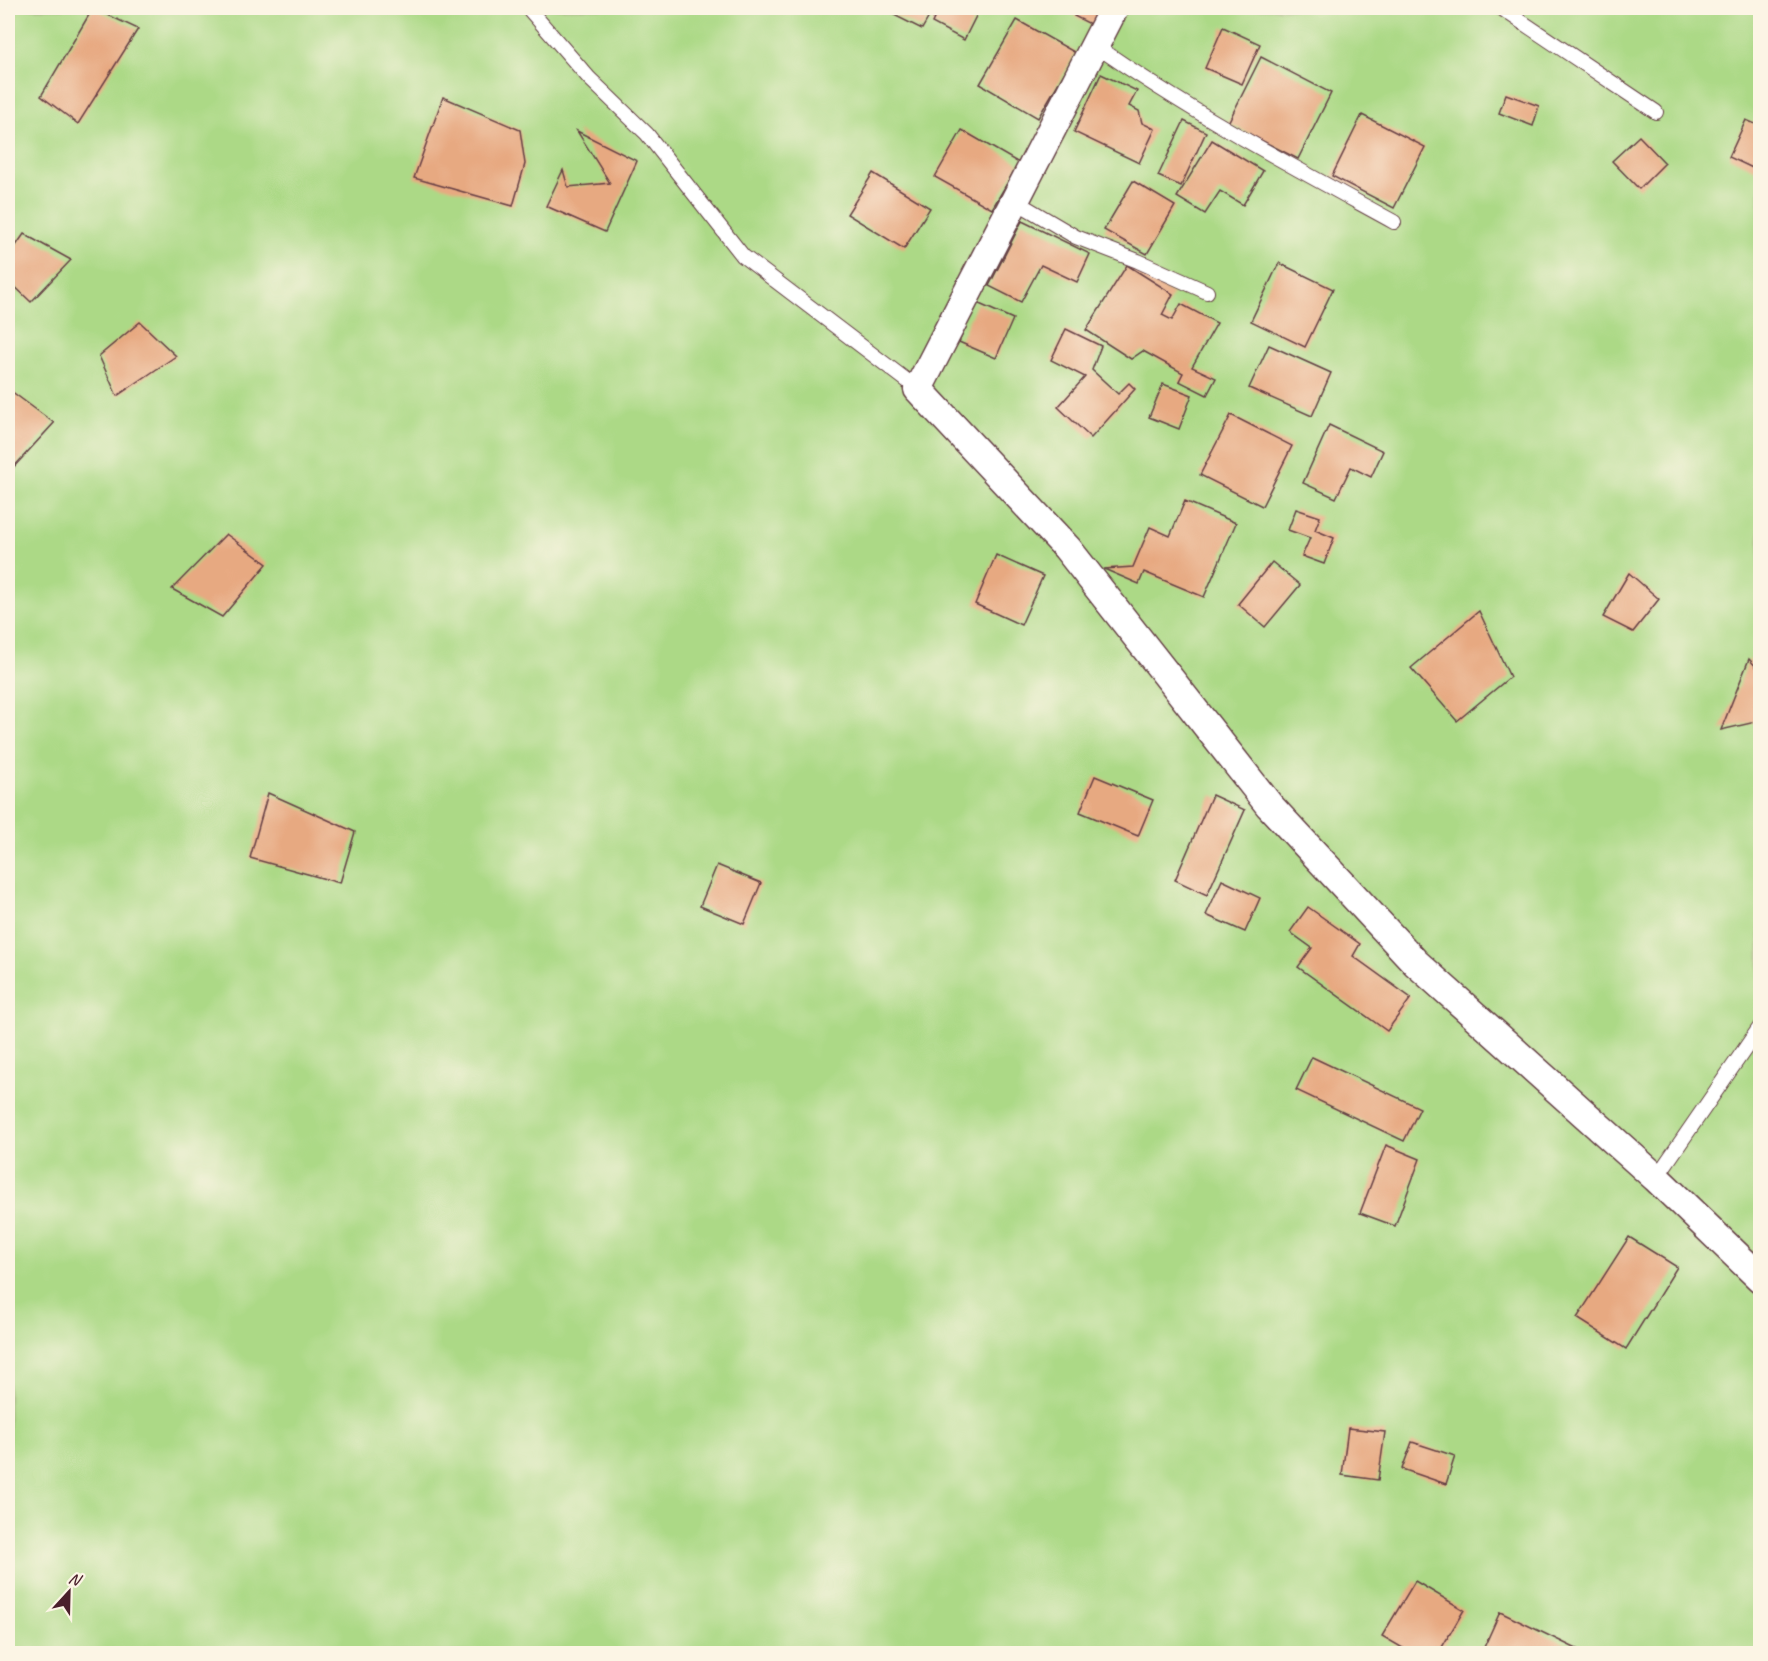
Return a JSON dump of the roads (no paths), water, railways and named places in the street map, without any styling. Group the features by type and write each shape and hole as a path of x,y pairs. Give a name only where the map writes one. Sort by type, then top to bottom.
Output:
{"street":[{"path":"1114,8 918,389 1067,548 1277,814 1416,963 1656,1178 1761,1278"}],"lane":[{"path":"528,8 590,78 647,134 743,256 918,389"},
{"path":"1501,8 1656,112"},
{"path":"1095,45 1152,85 1236,136 1394,222"},
{"path":"1015,201 1076,237 1208,292"},
{"path":"1656,1178 1761,1027"}]}
